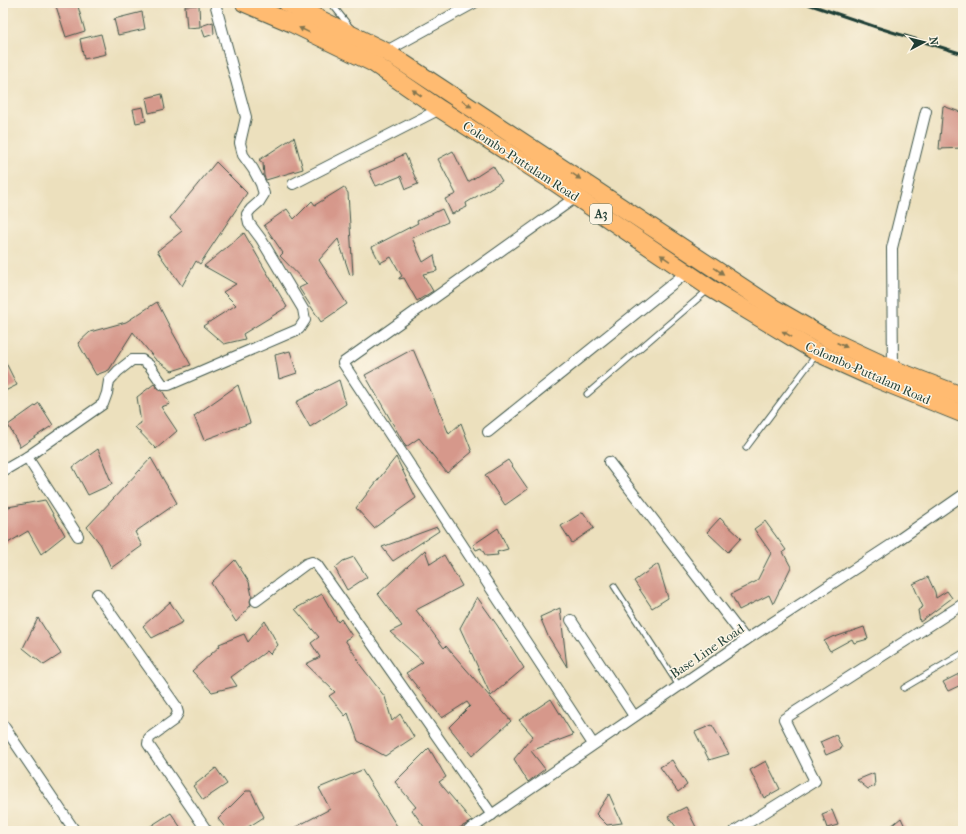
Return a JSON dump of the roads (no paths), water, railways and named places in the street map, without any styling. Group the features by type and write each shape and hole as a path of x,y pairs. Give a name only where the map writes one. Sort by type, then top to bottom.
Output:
{"highway":[{"name":"Colombo-Puttalam Road","path":"244,3 291,23 373,63 440,109 576,197 710,288 818,352 869,376 963,414"},
{"name":"Colombo-Puttalam Road","path":"287,3 385,51 774,308 826,338 893,370 963,396"}],"street":[{"path":"3,471 27,457 103,404 109,381 118,371 132,360 142,360 149,365 163,385 169,385 299,329 305,320 303,309 261,239 249,223 247,214 260,202 264,194 258,179 243,155 240,142 246,117 215,3"},
{"path":"373,63 385,51 474,3"},
{"path":"293,184 440,109"},
{"path":"893,370 892,248 926,111"},
{"path":"576,197 343,363 593,744"},
{"path":"488,432 686,272"},
{"path":"27,457 78,536"},
{"path":"609,462 746,640"},
{"name":"Base Line Road","path":"468,831 634,716 746,640 894,543 963,495"},
{"path":"256,601 306,564 312,562 317,566 492,814"},
{"path":"97,594 176,706 178,713 174,720 149,738 148,744 207,831"},
{"path":"735,831 815,781 784,719 963,604"},
{"path":"571,620 634,716"},
{"path":"3,725 75,831"}],"lane":[{"path":"331,3 358,37"},
{"path":"587,394 710,288"},
{"path":"746,448 818,352"},
{"path":"614,586 679,686"},
{"path":"904,688 963,653"}],"railway":[{"path":"805,3 963,54"}]}
